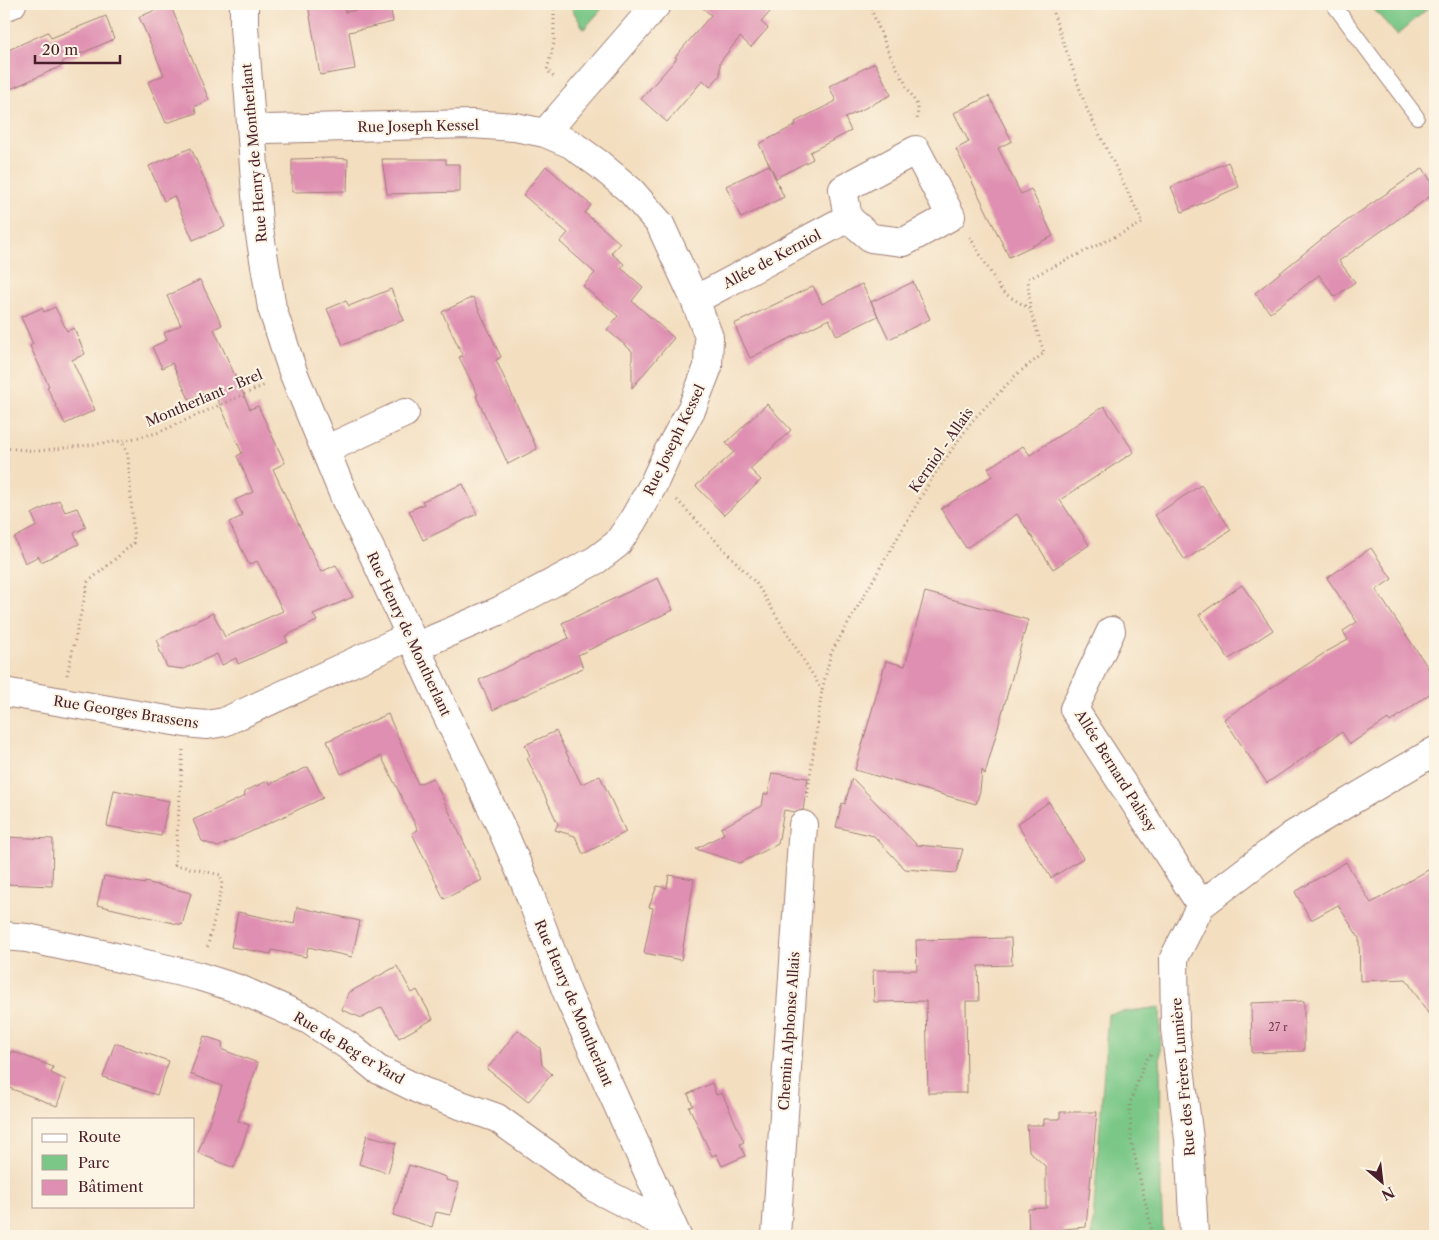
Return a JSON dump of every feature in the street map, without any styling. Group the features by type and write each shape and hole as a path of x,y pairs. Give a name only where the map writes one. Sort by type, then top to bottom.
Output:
{"street":[{"path":"4,7 12,4"},
{"name":"Rue Henry de Montherlant","path":"244,4 258,223 272,308 293,372 347,503 373,554 501,827 526,885 568,995 673,1227"},
{"path":"545,133 657,4"},
{"name":"Rue Joseph Kessel","path":"252,127 267,129 471,124 516,127 545,133 571,144 599,164 631,191 660,224 695,300 709,337 708,368 692,408 668,452 653,485 617,544 596,560 501,610 427,640 413,641"},
{"path":"916,150 951,216 904,242 871,238 848,218 843,189 916,150"},
{"name":"Allée de Kerniol","path":"695,300 848,218"},
{"path":"326,450 405,413"},
{"name":"Allée Bernard Palissy","path":"1111,631 1074,709 1201,905"},
{"name":"Rue Georges Brassens","path":"4,692 185,724 207,725 224,722 413,641"},
{"name":"Rue des Frères Lumière","path":"1194,1236 1189,1139 1175,1029 1174,958 1201,905 1293,835 1435,751"},
{"name":"Chemin Alphonse Allais","path":"776,1236 803,825"},
{"name":"Rue de Beg er Yard","path":"4,936 27,938 198,976 239,989 309,1020 350,1047 377,1069 424,1092 497,1118 593,1187 673,1227"}],"lane":[{"path":"1333,4 1417,117"}],"path":[{"path":"554,4 554,43 547,70 577,98"},
{"path":"870,4 889,53 918,107 916,127 910,152"},
{"name":"Kerniol - Allais","path":"803,825 822,690 830,652 932,478 972,421 1017,374 1044,354 1030,309 1028,279 1143,224 1086,107 1050,4"},
{"path":"951,216 963,226 1002,292 1030,309"},
{"name":"Montherlant - Brel","path":"4,448 38,451 122,441 157,432 293,372"},
{"path":"61,701 88,582 134,544 128,455 122,441"},
{"path":"653,485 676,500 756,583 822,690"},
{"path":"185,724 175,865 221,875 222,886 209,942 198,976"},
{"path":"1153,1236 1131,1140 1130,1103 1144,1061 1175,1029"}],"green space":[{"path":"572,4 606,4 584,29 572,9"},
{"path":"1369,4 1433,4 1397,35"},
{"path":"1160,1007 1163,1236 1092,1236 1108,1014"}],"building":[{"path":"170,4 209,100 194,107 197,113 166,123 148,82 164,75 139,17"},
{"path":"308,4 344,4 345,12 390,5 393,22 349,32 355,69 320,75"},
{"path":"698,4 777,4 761,22 768,28 751,47 740,37 720,62 720,75 710,87 703,80 667,122 641,99 711,15"},
{"path":"106,16 114,39 62,62 64,65 4,92 4,52 48,32 51,38"},
{"path":"875,63 891,95 845,118 851,131 810,152 813,159 776,178 759,144 796,125 795,122 836,101 829,86"},
{"path":"989,96 1012,141 998,148 1021,194 1031,189 1053,236 1009,257 956,149 969,142 954,113"},
{"path":"191,148 225,227 193,240 174,196 164,201 149,166"},
{"path":"292,159 348,159 347,191 292,192"},
{"path":"382,159 446,159 446,164 460,164 460,192 387,194"},
{"path":"1228,162 1239,187 1182,212 1171,187"},
{"path":"769,165 784,197 741,218 726,186"},
{"path":"546,166 591,205 585,213 620,243 611,253 624,264 621,268 643,287 632,301 674,338 632,388 632,351 607,330 618,316 583,286 595,273 560,242 568,233 523,195"},
{"path":"1423,168 1435,188 1435,193 1339,261 1355,282 1335,297 1319,275 1270,313 1255,293 1328,234"},
{"path":"200,280 222,325 214,329 250,409 258,406 285,463 273,469 321,572 336,565 353,597 313,614 317,621 285,636 288,642 238,664 236,658 222,665 217,654 184,669 167,667 157,640 213,613 225,637 283,611 257,561 249,565 229,522 243,516 235,500 253,492 237,456 242,453 213,390 189,399 172,363 162,368 152,347 167,340 164,333 181,325 167,296"},
{"path":"913,282 930,319 889,339 871,302"},
{"path":"862,284 878,316 837,336 829,319 750,358 734,324 813,286 822,304"},
{"path":"391,289 404,320 343,345 327,309 346,301 349,306"},
{"path":"473,297 501,357 496,360 537,449 508,464 459,357 463,356 442,312"},
{"path":"55,307 67,331 74,328 85,354 72,360 95,410 65,424 30,346 33,344 21,317 42,308 44,312"},
{"path":"767,404 791,430 750,469 761,480 724,515 696,486 734,452 726,443"},
{"path":"1104,406 1134,452 1060,500 1089,545 1053,569 1017,514 966,548 941,509 992,476 988,468 1023,446 1030,455"},
{"path":"463,484 477,514 423,540 409,511 424,504 422,501"},
{"path":"1201,485 1231,530 1185,560 1155,515"},
{"path":"59,500 65,512 77,508 86,527 74,533 79,544 41,562 39,556 25,563 14,538 37,526 32,514"},
{"path":"1371,548 1392,579 1376,590 1435,678 1435,690 1390,722 1388,719 1350,744 1342,732 1267,783 1224,719 1326,652 1348,640 1343,631 1357,622 1327,578"},
{"path":"658,578 673,610 578,655 583,668 493,710 479,680 569,638 562,623"},
{"path":"1242,585 1273,630 1229,659 1199,615"},
{"path":"925,592 1028,620 985,774 982,770 980,791 976,804 855,770 886,661 905,666"},
{"path":"388,714 418,784 433,778 482,880 444,899 412,833 418,830 381,756 341,774 327,741"},
{"path":"556,731 581,784 600,776 626,832 583,854 575,836 555,830 558,824 527,758 530,756 525,745"},
{"path":"308,767 323,798 218,847 202,841 193,820 245,796 244,792 256,786 268,781 270,784"},
{"path":"772,773 808,778 803,810 795,812 784,810 778,844 740,863 696,849 724,834 721,828 762,806 764,794 768,794"},
{"path":"852,778 917,845 963,849 956,873 905,869 874,836 836,827 842,803 845,804"},
{"path":"114,790 169,801 161,836 107,826"},
{"path":"1049,802 1083,858 1051,878 1017,824"},
{"path":"4,837 53,839 52,886 4,884"},
{"path":"1346,862 1371,903 1435,866 1435,1024 1406,979 1360,981 1359,938 1338,905 1311,920 1295,892"},
{"path":"669,875 694,879 681,960 644,953 653,908 649,907 657,886 667,888"},
{"path":"104,876 145,884 145,882 191,893 182,925 97,905"},
{"path":"297,907 360,921 352,957 308,947 306,957 272,950 271,954 231,947 238,912 294,924"},
{"path":"1011,938 1012,965 978,966 979,1001 966,1001 967,1093 928,1093 926,1001 874,1002 873,970 917,970 916,940"},
{"path":"397,966 412,993 417,990 433,1019 399,1038 382,1007 362,1018 342,1010 348,993"},
{"path":"1304,1001 1304,1051 1252,1053 1251,1003"},
{"path":"518,1030 540,1048 542,1065 552,1074 528,1102 487,1069"},
{"path":"204,1036 222,1042 223,1050 258,1063 238,1121 249,1125 234,1168 198,1153 222,1086 190,1074"},
{"path":"115,1043 169,1061 157,1095 103,1077"},
{"path":"12,1051 53,1067 51,1073 66,1080 57,1106 4,1086 4,1069"},
{"path":"712,1083 716,1095 722,1093 744,1142 740,1144 745,1156 722,1166 716,1154 712,1156 689,1107 693,1106 688,1094"},
{"path":"1060,1112 1097,1112 1086,1227 1064,1229 1065,1236 1029,1236 1028,1209 1046,1208 1046,1167 1029,1151 1027,1125 1044,1125 1044,1119 1060,1119"},
{"path":"367,1135 396,1143 388,1173 359,1164"},
{"path":"409,1165 446,1177 446,1180 459,1183 450,1215 436,1212 432,1227 393,1215"}]}
